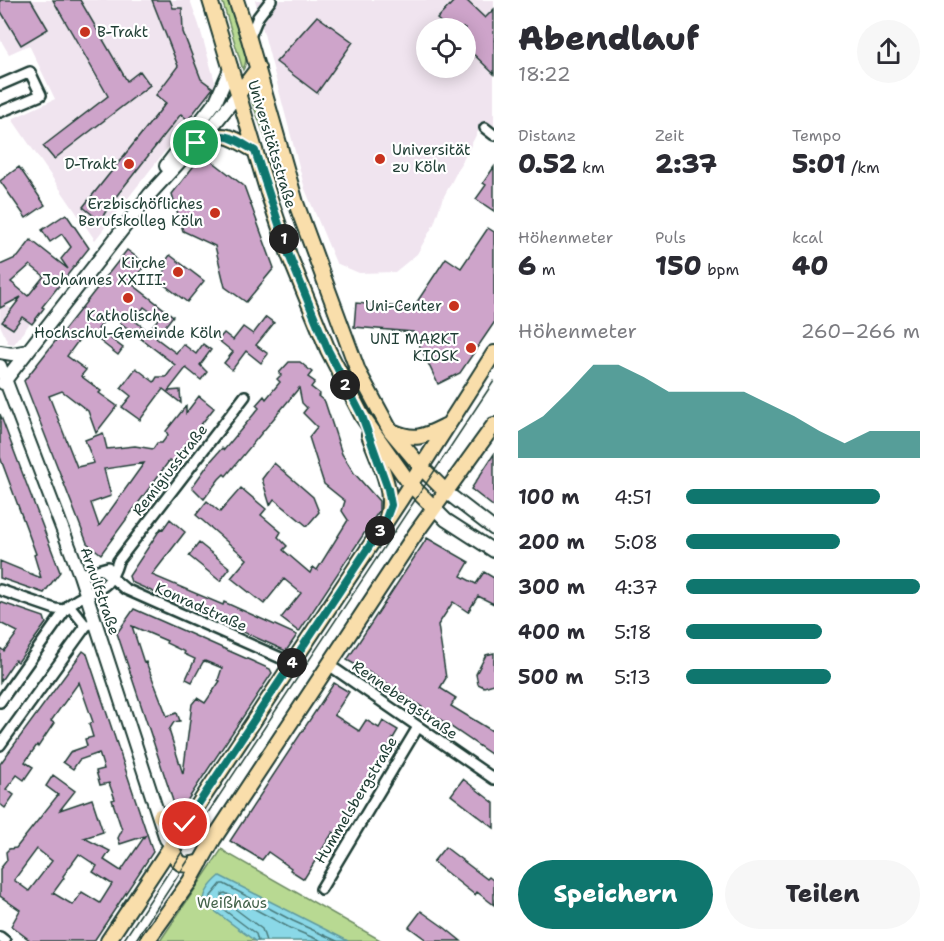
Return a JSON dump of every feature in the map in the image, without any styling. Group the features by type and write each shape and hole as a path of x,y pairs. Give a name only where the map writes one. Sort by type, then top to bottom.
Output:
{"main road":[{"name":"Universitätsstraße","path":"210,0 289,255 328,350 362,416 410,484 441,515"},
{"name":"Universitätsstraße","path":"236,0 258,68 296,203 358,371 390,430 421,467 453,498"},
{"path":"239,93 258,68"},
{"path":"196,143 219,135 231,136 255,151"},
{"path":"272,204 279,212 286,215 295,211 296,203"},
{"path":"108,941 386,522 494,353"},
{"path":"362,416 388,489 391,505 386,522"},
{"path":"390,430 404,437 417,438 447,425"},
{"path":"147,941 329,665 453,498 494,425"},
{"path":"410,484 453,498"},
{"path":"160,816 180,825 185,824"},
{"path":"171,845 180,864 190,865 201,862"}],"street":[{"path":"249,39 258,17 271,0"},
{"path":"150,194 165,167 216,101 231,67"},
{"path":"0,85 30,72 41,95 0,112"},
{"path":"3,383 150,194 239,93"},
{"path":"484,128 494,135"},
{"path":"0,352 12,354 27,351"},
{"name":"Arnulfstraße","path":"0,366 3,383 80,575 91,624 160,816 166,839 171,845"},
{"name":"Remigiusstraße","path":"113,578 118,561 245,396"},
{"path":"453,498 494,529"},
{"path":"441,515 494,551"},
{"name":"Remigiusstraße","path":"80,575 103,570 118,561"},
{"name":"Konradstraße","path":"103,570 125,589 292,663"},
{"path":"0,702 67,608 86,594 104,587 113,578"},
{"path":"0,590 55,609 67,608 91,624 0,745"},
{"name":"Rennebergstraße","path":"329,665 494,779"},
{"name":"Hummelsbergstraße","path":"321,889 418,727"},
{"path":"0,937 5,941"}],"shaded area":[{"path":"0,0 190,0 215,82 214,89 95,240 12,119 55,99 29,45 9,54 0,39"},
{"name":"Universität zu Köln","path":"255,0 494,0 494,128 483,122 417,254 395,272 359,273 336,263 305,189"},
{"path":"6,305 30,323 14,344 8,343 0,325 0,308"}],"green space":[{"path":"222,0 227,0 242,35 246,54 243,70"},
{"path":"258,94 276,166 290,205 286,206 268,144 252,102"},
{"name":"Weißhaus","path":"222,849 225,852 382,941 160,941"}],"water":[{"path":"220,876 348,941 318,939 316,941 255,941 204,903 207,892"}],"building":[{"path":"0,0 31,0 48,29 21,45 0,10"},
{"path":"53,0 80,0 127,81 140,71 150,85 54,159 43,146 108,96"},
{"path":"152,0 170,0 173,8 182,8 183,32 201,79 213,88 188,120 181,114 111,203 100,221 83,207 166,103 156,95 178,66"},
{"path":"455,0 466,0 485,18 494,9 494,74 476,57 476,18 438,18"},
{"path":"317,16 353,42 317,93 276,62"},
{"name":"Erzbischöfliches Berufskolleg Köln","path":"203,154 244,186 274,268 246,302 225,287 215,246 183,231 172,194"},
{"path":"19,167 45,205 26,218 0,181"},
{"path":"494,167 494,211 476,199 486,185 483,183"},
{"path":"66,214 89,248 42,307 44,308 32,324 22,317 13,329 2,322 21,297 0,308 0,265 18,257 31,240 68,269 61,259 71,247 62,234 50,242 42,230","holes":["30,265 44,276 28,296 11,282"]},
{"name":"Uni-Center","path":"488,228 494,232 494,323 460,373 438,384 413,332 354,327 356,303 413,308 446,258 461,268"},
{"path":"127,250 146,264 132,284 173,316 156,338 176,353 183,344 196,354 203,344 211,350 200,365 207,372 201,380 186,368 168,391 180,390 181,403 163,389 140,420 122,407 131,396 121,388 136,368 154,382 157,377 166,377 175,365 109,314 98,329 123,348 118,355 86,330 67,356 86,370 81,376 117,406 96,433 88,411 62,391 49,396 77,467 94,463 85,440 103,433 107,449 135,446 153,449 157,443 162,443 168,435 166,431 186,406 186,413 199,396 214,408 177,455 176,461 169,461 101,554 87,543 24,381","holes":["144,307 159,318 148,331 134,320","144,463 99,526 91,503 111,496 104,469"]},
{"name":"Kirche Johannes XXIII.","path":"170,255 204,281 187,302 158,280 169,265 165,262"},
{"path":"266,317 274,323 256,345 268,354 261,363 246,351 232,370 224,363 233,352 218,340 224,333 233,340 243,327 253,334"},
{"path":"289,362 300,362 312,372 308,377 315,382 311,387 320,394 318,396 325,402 342,454 354,473 379,501 379,511 299,632 281,618 301,593 284,579 264,604 231,578 247,559 196,515 207,501 220,512 241,488 266,509 261,515 281,532 278,537 287,546 283,550 310,573 313,567 317,570 348,520 342,511 345,501 324,484 309,437 317,427 303,413 307,408 302,403 299,388 204,499 192,487 210,462 222,448 224,450 259,408 256,405 264,396 266,399 280,382 277,379 281,375 279,373"},
{"path":"0,414 60,572 44,593 0,578 0,561 41,578 34,555 36,554 0,457"},
{"path":"494,454 494,507 471,489"},
{"path":"274,463 313,497 319,512 307,526 274,499 270,505 262,479"},
{"path":"170,519 185,532 152,575 223,605 224,602 297,635 286,651 131,582 129,576 161,528 163,529"},
{"path":"427,538 469,562 461,576 476,584 484,572 494,578 494,604 478,596 468,612 453,602 438,625 446,678 440,688 456,698 451,706 494,732 494,756 382,680 347,660"},
{"path":"199,543 230,568 220,581 189,556"},
{"path":"0,602 44,617 46,623 18,662 15,660 0,682 0,648 4,651 18,632 0,623"},
{"path":"134,609 270,669 272,673 181,810 176,810 117,633","holes":["132,626 167,641 166,643 195,659 186,679 192,682 205,661 222,668 218,680 220,681 205,703 197,698 192,704 183,774 169,730 174,722 180,721 177,713 167,716 146,662 144,663"]},
{"path":"83,651 87,654 153,852 94,941 31,941 11,926 20,910 0,896 0,869 7,860 6,852 16,848 58,795 46,786 53,775 75,791 60,810 92,799 103,832 84,838 110,851 104,860 121,871 145,836 120,844 118,838 122,830 112,800 115,799 109,783 100,785 96,771 104,769 99,753 79,760 73,769 63,762 70,752 87,746 85,739 93,737 89,724 93,722 79,682 51,721 54,723 38,747 37,745 25,762 33,767 24,780 17,775 6,789 14,795 5,808 0,804 0,764","holes":["37,849 52,861 29,891 14,880","79,854 97,866 93,872 112,884 100,903 82,892 73,905 53,893"]},
{"path":"494,653 494,684 484,687 478,684 476,674 486,655"},
{"path":"334,683 349,692 334,715 359,731 366,720 379,728 383,721 398,730 336,834 333,832 304,879 268,852 262,860 230,841"},
{"path":"463,779 494,803 494,828 451,795"},
{"path":"445,847 487,879 489,877 494,881 494,905 477,892 475,895 433,862"},
{"path":"421,911 461,941 428,941 409,927"}],"tram line":[{"path":"123,941 494,381"},
{"path":"135,941 191,856"}],"place":[{"name":"B-Trakt","path":"85,32"},
{"name":"Universität zu Köln","path":"380,159"},
{"name":"D-Trakt","path":"129,164"},
{"name":"Erzbischöfliches Berufskolleg Köln","path":"215,213"},
{"name":"Kirche Johannes XXIII.","path":"178,272"},
{"name":"Katholische Hochschul-Gemeinde Köln","path":"128,298"},
{"name":"Uni-Center","path":"454,306"},
{"name":"UNI MARKT KIOSK","path":"471,348"}],"route":[{"path":"185,824 386,522 391,505 388,489 362,416 328,350 289,255 255,151 231,136 211,136 196,143"}]}
